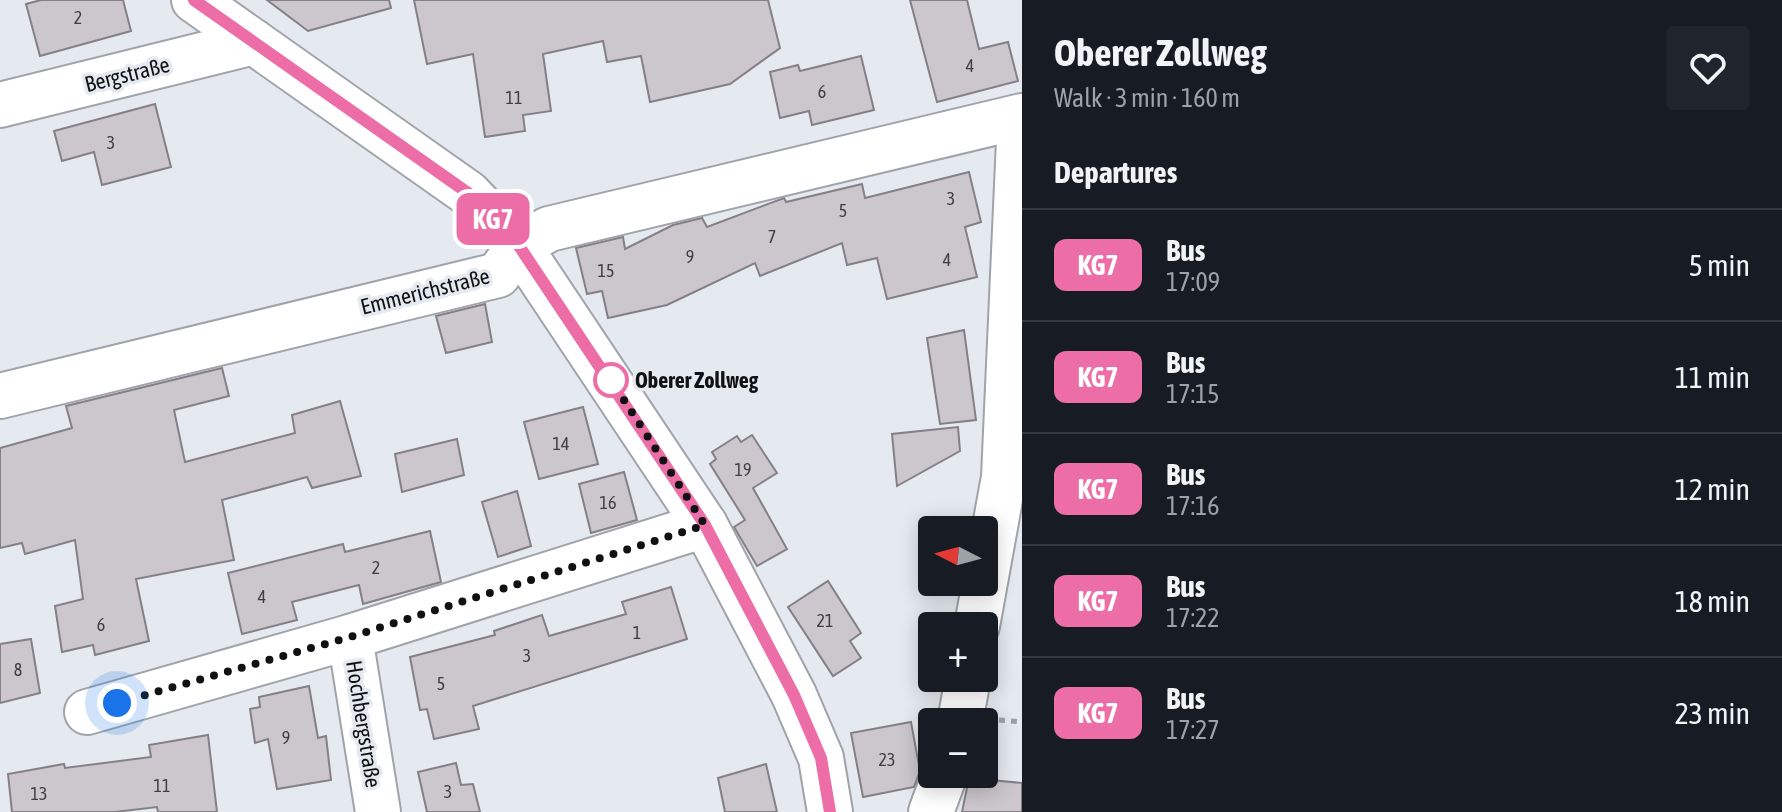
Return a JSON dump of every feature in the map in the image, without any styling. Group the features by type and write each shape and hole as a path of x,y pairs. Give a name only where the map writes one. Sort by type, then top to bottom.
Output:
{"street":[{"path":"194,0 468,193 519,246 705,525 794,695 821,758 830,812"},
{"name":"Bergstraße","path":"0,105 254,42"},
{"path":"980,612 1004,477 1021,117"},
{"name":"Emmerichstraße","path":"0,396 498,275 519,246 549,229 1021,117"},
{"path":"87,712 350,637 705,525"},
{"name":"Hochbergstraße","path":"350,637 378,812"},
{"path":"931,812 940,788"}],"building":[{"path":"41,0 123,0 131,31 40,56 26,4"},
{"path":"267,0 389,0 391,8 308,31"},
{"path":"414,0 768,0 780,48 730,84 650,102 641,56 607,62 603,41 543,54 551,111 523,115 525,131 485,137 473,54 427,64"},
{"path":"910,0 967,0 979,49 1008,42 1018,81 937,102"},
{"path":"861,56 874,110 812,125 809,111 780,118 770,72 798,65 800,71"},
{"path":"155,104 171,167 102,185 94,152 62,161 54,131"},
{"path":"969,172 981,222 965,227 977,277 887,299 877,258 847,265 842,243 760,276 755,263 667,305 608,318 602,291 587,294 576,248 623,237 625,249 673,225 702,218 707,227 784,198 786,202 862,184 865,198"},
{"path":"485,304 492,342 446,353 436,316"},
{"path":"964,330 976,420 940,424 927,338"},
{"path":"222,368 229,396 174,410 185,462 295,433 292,415 340,401 361,476 312,488 307,477 222,500 234,560 136,579 149,641 95,655 93,645 62,652 55,606 83,599 75,540 25,554 22,543 0,548 0,448 72,428 66,406"},
{"path":"583,407 598,464 539,479 524,422"},
{"path":"958,427 960,451 897,486 892,434"},
{"path":"752,435 777,473 753,488 787,549 757,566 734,527 745,520 710,464 716,459 712,452 737,436 741,442"},
{"path":"457,439 464,475 402,492 395,454"},
{"path":"624,472 637,520 591,533 579,484"},
{"path":"517,491 531,546 498,557 482,502"},
{"path":"430,531 441,582 363,604 359,585 292,602 297,620 242,634 228,573 343,544 345,552"},
{"path":"828,581 861,633 850,641 861,658 833,676 788,607"},
{"path":"671,587 687,639 473,706 479,729 434,739 427,709 420,710 410,657 495,635 494,631 542,615 549,636 626,614 622,602"},
{"path":"31,639 40,693 0,703 0,644"},
{"path":"309,686 318,738 326,736 331,780 277,789 268,739 255,743 250,709 260,707 259,697"},
{"path":"911,722 918,760 914,787 863,797 851,733"},
{"path":"208,735 217,812 158,812 157,807 115,812 12,812 8,774 64,764 65,768 151,757 149,745"},
{"path":"456,763 461,785 473,784 480,812 427,812 418,772"},
{"path":"766,764 777,812 725,812 718,778"},
{"path":"998,781 1022,783 1022,812 962,812 967,788 998,788"}],"bus line":[{"name":"KG7","path":"194,0 468,193 519,246 705,525 794,695 821,758 830,812"}],"place":[{"name":"Oberer Zollweg","path":"611,380"}],"route":[{"path":"117,703 350,637 705,525 611,380"}]}
